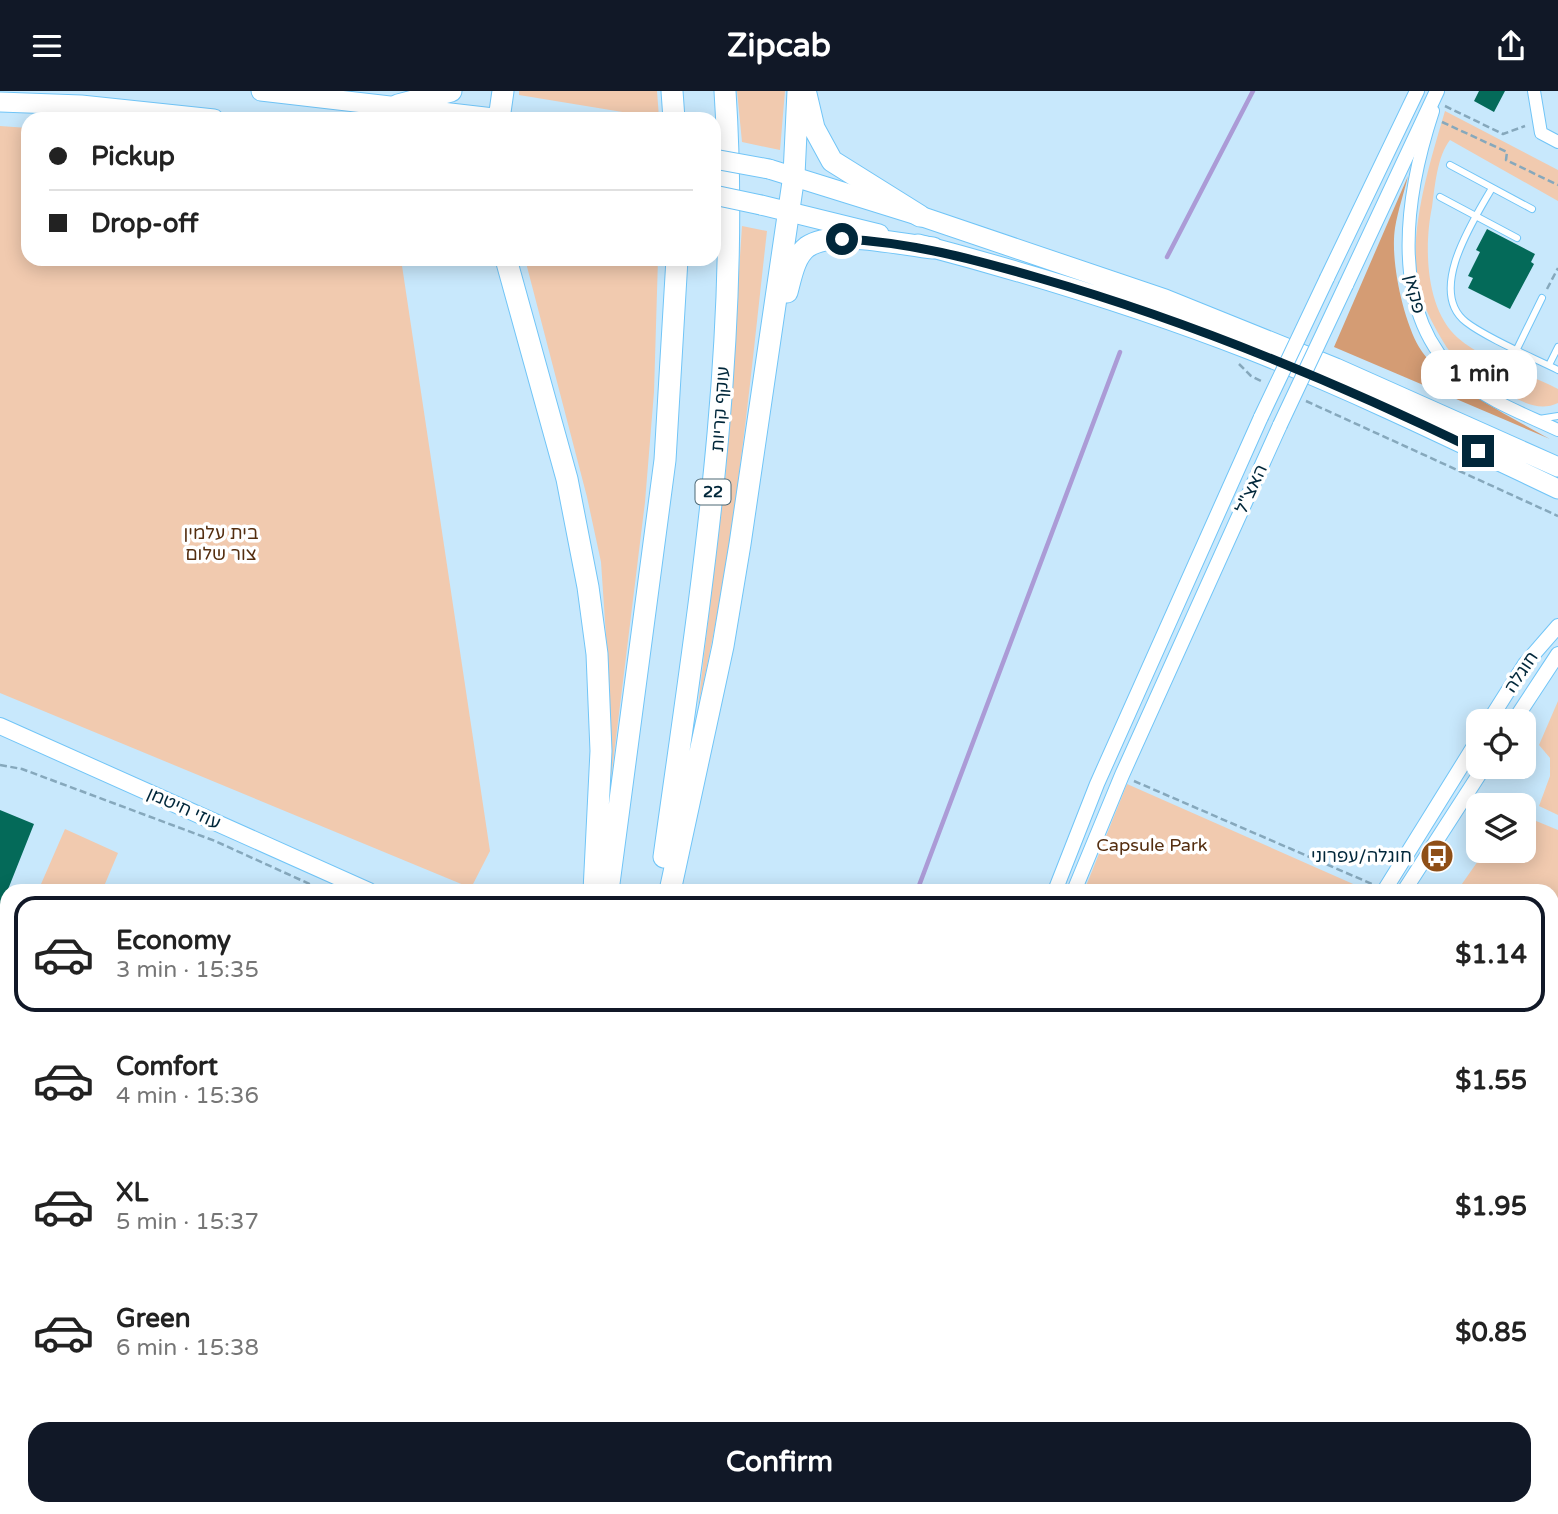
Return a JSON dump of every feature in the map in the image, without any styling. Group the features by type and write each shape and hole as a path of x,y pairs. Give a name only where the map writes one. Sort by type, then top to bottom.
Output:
{"highway":[{"path":"261,91 449,112"},
{"path":"398,105 451,91"},
{"path":"501,112 503,91"},
{"path":"672,91 674,112"},
{"name":"עוקף קריות","path":"661,884 719,431 729,203 725,91"},
{"path":"672,884 723,646 794,175 798,91"},
{"path":"805,91 814,128 832,161 920,216"},
{"path":"0,102 81,105 148,112"},
{"path":"721,160 794,175 1111,280 1249,332 1558,467"},
{"path":"721,196 933,248 1100,296 1235,344 1378,404 1558,489"},
{"path":"767,358 792,273 798,258 807,247 824,240 842,239 933,248"},
{"path":"508,266 567,479 588,587 597,654 601,751 594,884"},
{"path":"609,884 665,460 677,266"}],"main road":[{"name":"עוזי חיטמן","path":"0,726 353,884"}],"street":[{"name":"האצ\"ל","path":"1058,884 1101,776 1261,417 1417,91"},
{"path":"1534,91 1541,133 1558,142"},
{"name":"האצ\"ל","path":"1077,884 1122,775 1280,425 1438,95"},
{"name":"פקאן","path":"1438,95 1417,178 1408,238 1415,301 1433,346 1459,376 1496,401 1558,430"},
{"name":"חוגלה","path":"1497,709 1534,650 1558,626"},
{"name":"חוגלה","path":"1522,709 1558,654"},
{"path":"1388,884 1466,759"},
{"path":"1409,884 1476,779"}],"lane":[{"path":"1450,165 1532,209"},
{"path":"1492,188 1454,260 1453,298 1458,313 1465,321 1558,370"},
{"path":"1440,197 1517,238"},
{"path":"1517,349 1542,298"},
{"path":"1549,365 1558,347"},
{"path":"1534,419 1558,415"}],"path":[{"path":"1438,95 1503,134 1538,121"},
{"path":"1431,117 1507,152 1506,160 1558,185"},
{"path":"1542,298 1558,268"},
{"path":"1235,344 1236,358 1242,369 1263,382"},
{"path":"1300,399 1558,516"},
{"path":"0,765 22,769 215,841 310,884"},
{"path":"1122,775 1370,884"}],"green space":[{"path":"519,91 657,91 659,112 622,112 519,95"},
{"path":"737,91 785,91 780,150 742,142"},
{"path":"1445,111 1558,170 1558,201 1450,140 1442,154 1437,172 1428,240 1433,294 1447,326 1468,346 1558,389 1558,403 1550,406 1528,404 1473,375 1458,362 1446,346 1424,305 1416,263 1418,219 1427,174"},
{"name":"בית עלמין צור שלום","path":"0,126 21,128 21,266 402,266 490,851 473,884 461,884 0,693"},
{"path":"742,226 767,231 731,529 698,706 726,471"},
{"path":"527,266 658,266 654,392 645,502 610,787 610,695 601,562 587,497"},
{"path":"1558,701 1558,815 1539,806 1550,776 1550,758 1539,745"},
{"name":"Capsule Park","path":"1127,784 1353,884 1087,884"},
{"path":"1536,821 1558,830 1558,884 1462,884 1477,863 1536,863"},
{"path":"65,829 118,853 105,884 41,884"}],"shaded area":[{"path":"1408,176 1395,228 1394,256 1403,305 1419,347 1429,360 1460,386 1550,439 1334,347"}],"building":[{"path":"1479,91 1505,91 1494,112 1474,101"},
{"path":"1487,229 1535,254 1531,262 1534,264 1510,309 1468,288 1473,278 1468,276 1480,252 1476,250"},
{"path":"0,810 34,824 10,884 0,884"}],"waterway":[{"path":"1167,257 1253,91"},
{"path":"920,884 1120,352"}],"place":[{"name":"חוגלה/עפרוני","path":"1437,856"}],"route":[{"path":"842,239 933,248 1152,313 1335,385 1478,451"}]}
